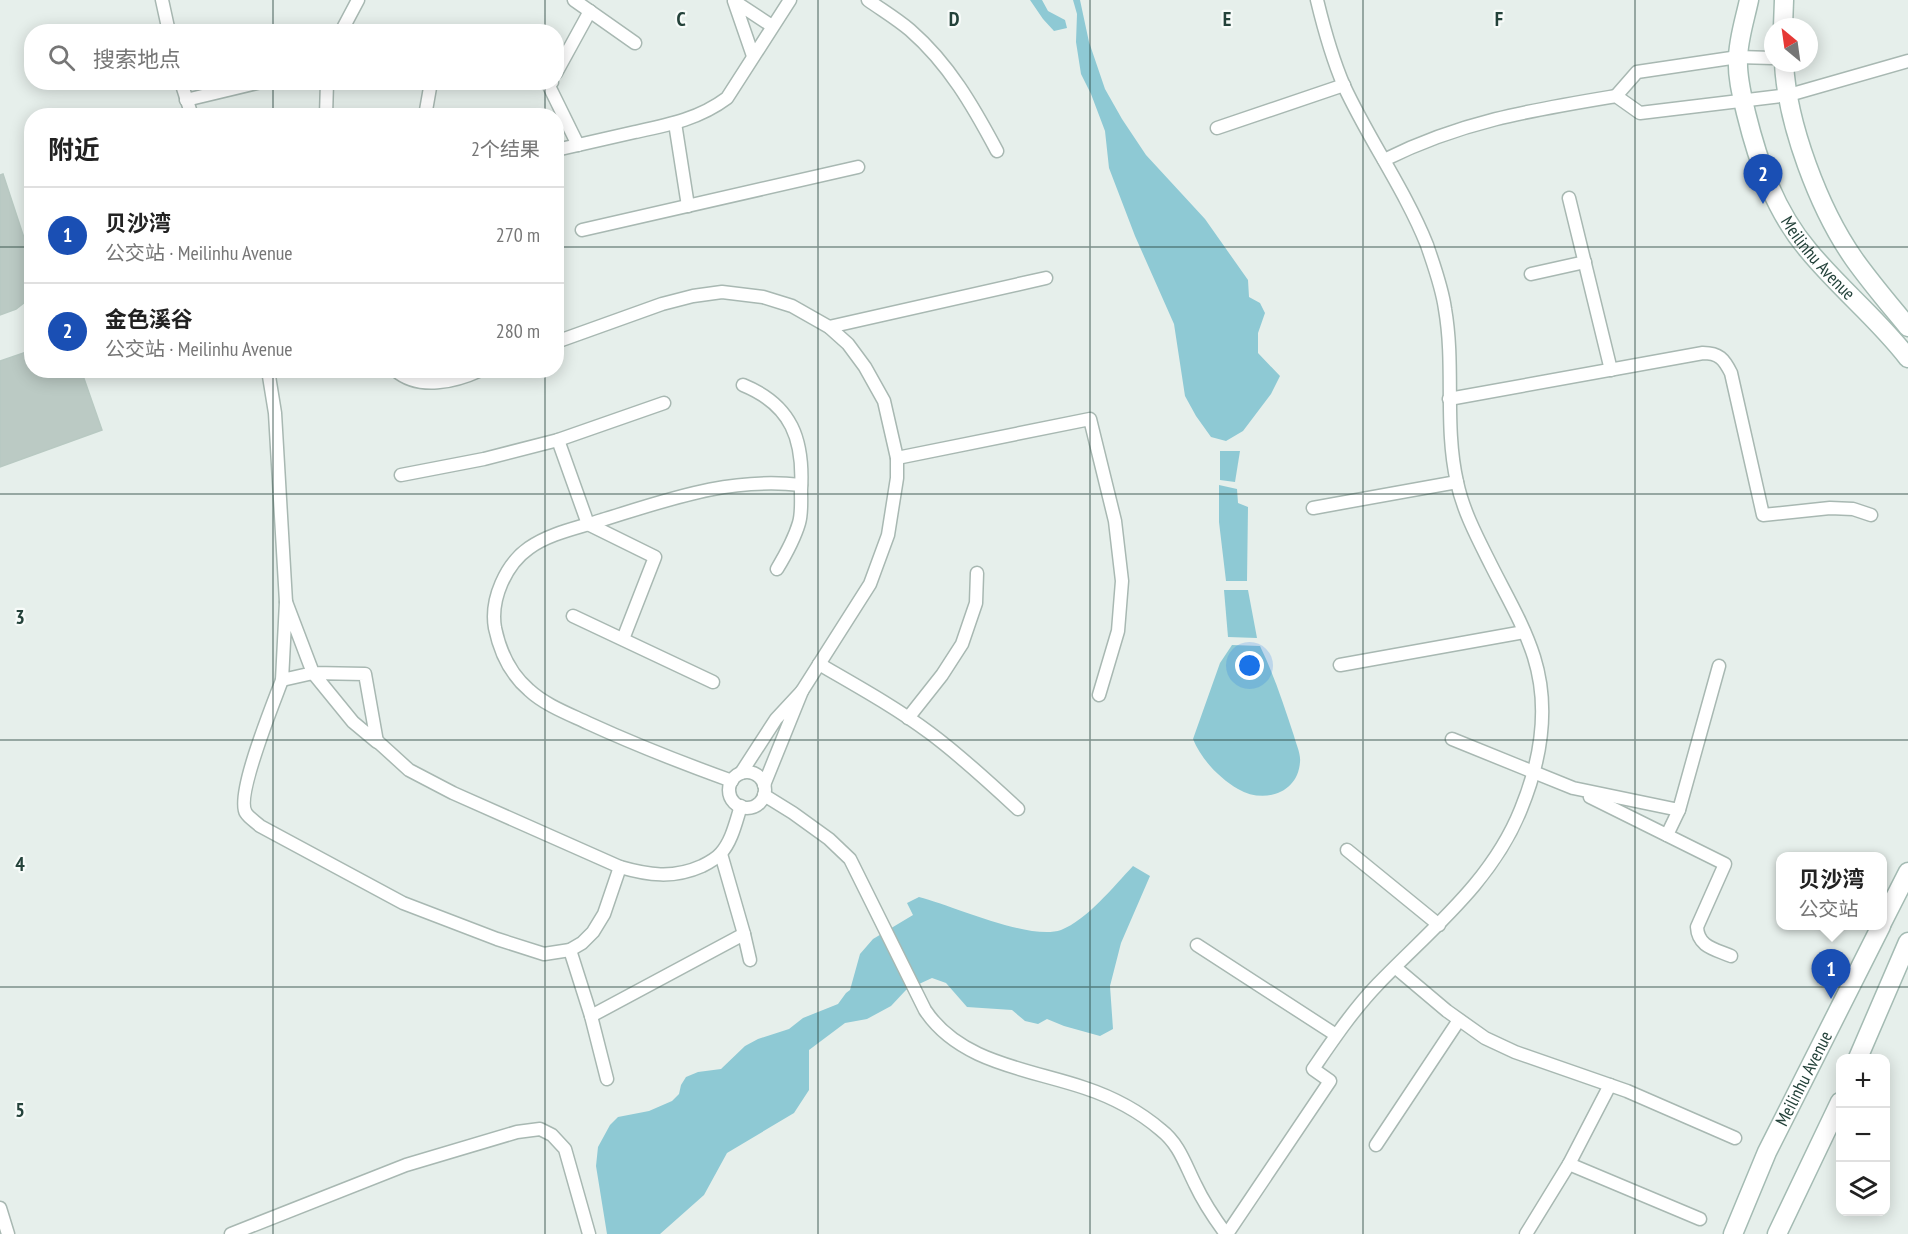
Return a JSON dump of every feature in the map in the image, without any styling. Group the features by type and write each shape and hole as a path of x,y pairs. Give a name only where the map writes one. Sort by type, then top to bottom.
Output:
{"main road":[{"name":"Meilinhu Avenue","path":"1749,0 1738,57 1743,101 1763,170 1774,197 1806,248 1908,358"},
{"path":"1783,18 1784,0"},
{"name":"Meilinhu Avenue","path":"1785,72 1794,120 1812,176 1836,231 1854,259 1908,327"},
{"name":"Meilinhu Avenue","path":"1887,913 1908,873"},
{"name":"Meilinhu Avenue","path":"1733,1234 1767,1152 1878,930"},
{"path":"1860,1054 1908,942"},
{"path":"1777,1234 1837,1108"}],"street":[{"path":"162,0 167,24"},
{"path":"345,24 358,0"},
{"path":"574,0 635,43"},
{"path":"564,148 675,123 714,108 727,98 790,0"},
{"path":"868,0 908,28 949,71 973,105 997,151"},
{"path":"801,484 781,482 730,485 693,492 560,533 530,548 512,565 498,591 493,619 499,648 509,668 529,691 562,711 649,751 736,777 747,772 758,775 764,790 829,839 850,859 925,1010 940,1030 968,1050 1088,1089 1134,1110 1162,1131 1180,1151 1195,1185 1227,1234 1330,1081 1313,1070 1336,1035 1360,1005 1478,882 1502,848 1521,809 1533,772 1544,714 1534,655 1476,535 1457,482 1451,439 1447,327 1438,279 1426,243 1344,85 1328,43 1317,0"},
{"path":"733,1 772,26"},
{"path":"733,1 753,56"},
{"path":"564,58 590,11"},
{"path":"1384,160 1449,131 1484,121 1531,110 1616,96 1637,72 1738,57 1764,58"},
{"path":"1616,96 1640,113 1743,101 1789,95 1908,61"},
{"path":"1217,128 1344,85"},
{"path":"183,90 189,108"},
{"path":"186,100 228,90"},
{"path":"326,108 327,90"},
{"path":"425,108 429,90"},
{"path":"551,90 560,108"},
{"path":"564,117 578,145"},
{"path":"675,123 688,206"},
{"path":"582,230 858,167"},
{"path":"1569,198 1611,370"},
{"path":"1531,274 1585,262"},
{"path":"829,327 1046,278"},
{"path":"564,339 662,304 722,292 763,297 792,306 829,327 848,344 866,367 884,401 897,458 897,478 888,535 870,584 802,691 761,800 752,807 741,806 730,793 736,777 776,718 802,691"},
{"path":"1449,399 1703,353 1715,353 1725,361 1731,373 1763,515 1830,508 1853,508 1871,515"},
{"path":"269,378 275,413 285,602 282,680 246,783 243,801 246,813 260,826 403,903 497,939 544,954 570,950 582,943 593,932 604,914 620,867"},
{"path":"412,378 418,381 445,383 459,378"},
{"path":"743,385 766,397 784,414 796,435 802,458 800,520 792,543 777,569"},
{"path":"401,475 484,459 558,440 663,403"},
{"path":"897,458 1090,419 1114,521 1122,581 1118,631 1099,694"},
{"path":"558,440 588,524 655,557 623,639"},
{"path":"1313,508 1457,482"},
{"path":"908,718 942,675 962,644 976,603 977,573"},
{"path":"285,602 313,673 353,722 409,770 453,793 620,867 667,876 692,870 711,862 721,854 728,843 741,806"},
{"path":"573,616 713,681"},
{"path":"1340,665 1524,632"},
{"path":"819,664 930,733 1018,809"},
{"path":"1667,836 1679,810 1719,666"},
{"path":"282,680 313,673 366,674 376,740"},
{"path":"1452,739 1573,788 1725,864 1697,927 1697,936 1701,942 1731,956"},
{"path":"1573,788 1679,810"},
{"path":"1347,850 1439,925"},
{"path":"721,854 750,960"},
{"path":"591,1016 744,934"},
{"path":"1197,945 1336,1035"},
{"path":"570,950 591,1016 607,1079"},
{"path":"1396,968 1418,988 1485,1038 1515,1052 1627,1091 1735,1138"},
{"path":"1376,1145 1459,1020"},
{"path":"1529,1233 1569,1164 1610,1085"},
{"path":"231,1234 406,1165 517,1132 540,1129 552,1135 564,1149 589,1234"},
{"path":"1569,1164 1700,1218"},
{"path":"0,1208 8,1234"}],"water":[{"path":"1030,0 1042,0 1048,11 1065,20 1067,28 1054,31"},
{"path":"1073,0 1080,0 1089,42 1105,89 1122,119 1146,155 1205,219 1248,280 1249,297 1260,303 1265,313 1258,333 1258,353 1280,376 1271,394 1243,431 1226,441 1211,437 1185,396 1174,324 1135,236 1109,168 1105,131 1081,74 1076,42 1077,14"},
{"path":"1220,451 1240,451 1235,482 1220,480"},
{"path":"1219,485 1237,489 1238,503 1248,507 1247,581 1226,581 1219,522"},
{"path":"1224,590 1248,590 1257,638 1228,637"},
{"path":"1232,645 1260,646 1298,749 1300,759 1298,773 1286,789 1278,793 1258,796 1231,785 1206,761 1193,739 1220,663"},
{"path":"1133,866 1150,876 1121,943 1110,986 1113,1029 1100,1036 1047,1019 1038,1024 1025,1021 1012,1010 967,1007 946,983 932,978 906,990 891,1006 867,1019 845,1023 809,1050 809,1090 794,1113 727,1153 704,1195 660,1234 607,1234 596,1166 598,1147 610,1125 618,1117 649,1111 672,1101 679,1094 686,1077 698,1072 721,1069 745,1046 758,1039 789,1029 803,1018 838,1004 850,990 860,954 873,939 913,915 907,903 919,897 1012,927 1047,932 1061,930 1090,911"}],"building":[{"path":"3,174 24,238 24,303 16,309 0,315 0,175"},
{"path":"24,353 24,378 84,378 102,430 0,467 0,361"}],"place":[{"name":"金色溪谷","path":"1763,204"},
{"name":"贝沙湾","path":"1831,999"}]}
